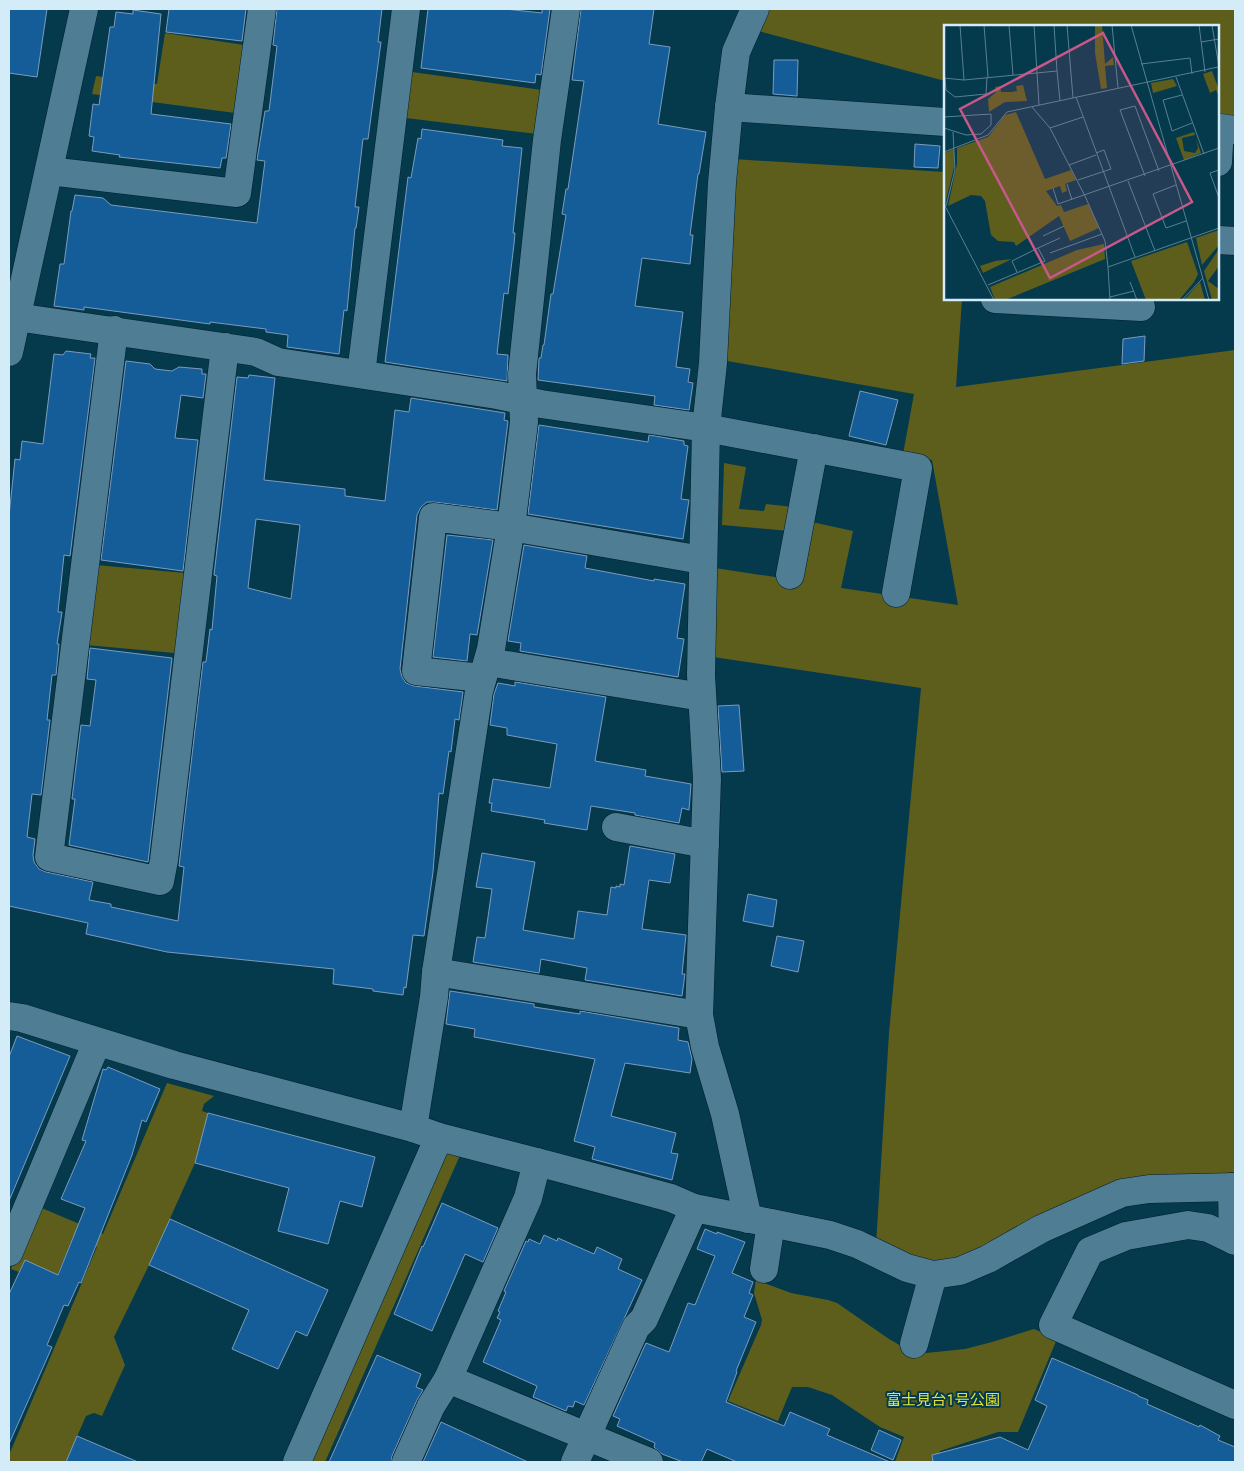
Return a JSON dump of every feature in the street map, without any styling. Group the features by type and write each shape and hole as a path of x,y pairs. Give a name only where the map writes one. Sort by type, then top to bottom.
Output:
{"street":[{"path":"9,352 13,317 49,171 84,9"},
{"path":"49,171 237,193 262,9"},
{"path":"361,374 406,9"},
{"path":"413,1128 479,691 493,640 511,527 524,422 522,374 546,150 566,9"},
{"path":"755,9 736,52 729,107 722,183 713,363 706,428 701,675 707,779 700,1015 705,1047 760,1221 764,1269"},
{"path":"729,107 944,122"},
{"path":"1219,145 1220,128 1235,130"},
{"path":"1219,240 1235,241"},
{"path":"1027,300 1141,307"},
{"path":"13,317 114,330 256,352 278,362 706,428 918,468 896,593"},
{"path":"114,330 48,857 160,881 225,347"},
{"path":"790,575 814,448"},
{"path":"702,560 511,527 433,517 416,671 485,670 702,697"},
{"path":"616,827 705,844"},
{"path":"436,972 700,1015"},
{"path":"9,1016 22,1018 184,1067 671,1198 694,1208 830,1235 858,1244 907,1268 933,1276 960,1271 988,1259 1041,1229 1122,1193 1149,1189 1234,1187 1234,1240 1208,1228 1188,1225 1126,1236 1090,1251 1053,1325 1235,1405"},
{"path":"9,1252 97,1042"},
{"path":"297,1462 439,1137"},
{"path":"406,1462 431,1406 448,1379 528,1198 537,1162"},
{"path":"575,1462 636,1327 644,1319 694,1208"},
{"path":"914,1344 933,1276"},
{"path":"448,1379 649,1462"}],"green space":[{"path":"764,9 1235,9 1235,119 1219,117 1219,25 944,25 944,81 755,30"},
{"path":"165,33 244,45 235,113 92,94 96,76 157,84"},
{"path":"412,72 542,90 537,134 406,118"},
{"path":"733,159 944,172 944,300 962,300 956,387 1235,350 1235,1179 1154,1179 939,1269 876,1245 889,1033 921,688 713,657 715,568 801,581 812,522 853,531 841,588 958,605 932,460 903,454 914,394 722,360"},
{"path":"724,463 746,467 739,509 764,511 766,504 793,507 789,531 722,525"},
{"path":"96,565 185,573 175,653 86,645"},
{"path":"167,1083 214,1096 204,1104 202,1111 208,1113 195,1163 114,1337 125,1365 102,1416 94,1413 86,1416 66,1462 9,1462 9,1455 97,1247 73,1237 57,1275 25,1260 19,1272 11,1269 37,1206 103,1234"},
{"path":"461,1153 325,1462 308,1462 446,1154"},
{"name":"富士見台１号公園","path":"756,1280 791,1293 837,1303 889,1339 910,1351 926,1353 965,1349 1034,1329 1057,1339 1018,1432 998,1432 940,1451 935,1462 895,1462 904,1437 880,1427 832,1395 808,1387 792,1387 778,1421 728,1401 761,1325 762,1320 754,1293"}],"building":[{"path":"9,9 47,9 37,77 9,73"},
{"path":"169,9 246,9 242,41 166,32"},
{"path":"277,9 382,9 378,42 381,42 368,139 363,139 355,207 359,207 355,228 347,311 344,310 339,354 287,347 288,335 266,332 266,329 210,322 210,324 84,307 84,310 54,306 60,264 64,264 75,195 103,198 111,205 257,223 265,161 257,160 265,111 269,111 277,46 273,45"},
{"path":"428,9 505,9 542,13 542,9 550,9 541,75 536,74 535,83 421,68"},
{"path":"581,9 654,9 649,44 670,47 658,124 706,132 690,235 693,235 690,264 642,258 635,306 683,312 676,367 690,369 688,382 693,383 689,410 654,405 655,396 538,380 539,358 541,358 544,345 551,294 553,294 566,215 562,214 566,189 568,189 584,81 572,80"},
{"path":"133,10 161,14 151,114 231,124 226,158 222,158 220,168 119,157 120,155 92,151 94,137 89,136 93,104 99,105 110,27 114,27 116,12 133,14"},
{"path":"774,60 798,60 797,96 773,94"},
{"path":"422,129 503,140 502,146 522,148 508,294 504,293 497,354 508,355 507,381 385,362 408,177 411,178 418,138 421,139"},
{"path":"915,144 940,146 938,168 914,167"},
{"path":"1145,336 1144,361 1122,364 1123,339"},
{"path":"66,351 91,354 90,358 95,358 70,556 64,555 58,612 62,612 57,644 59,644 56,675 52,675 47,720 50,720 41,795 32,794 27,837 35,839 33,855 34,862 39,869 93,882 89,900 111,904 111,907 178,921 184,867 179,866 203,662 206,662 210,629 212,630 217,576 214,575 237,377 248,378 249,375 275,378 264,480 345,489 345,496 385,501 395,410 409,412 411,398 505,413 504,420 508,421 497,510 427,502 421,507 417,515 400,669 402,677 406,683 414,686 463,692 459,720 455,719 443,794 439,793 433,872 424,936 413,935 406,988 404,987 403,995 333,984 334,969 167,952 86,934 88,923 9,906 9,516 15,459 20,460 22,441 43,444 54,354 63,355","holes":["256,519 300,525 291,599 248,588"]},
{"path":"126,361 150,364 155,369 172,371 179,367 202,369 202,374 206,374 203,398 181,395 175,438 198,440 183,571 101,560"},
{"path":"860,391 898,400 886,445 849,436"},
{"path":"539,425 648,442 649,435 684,441 684,445 688,446 681,499 689,500 683,539 528,514"},
{"path":"447,535 493,540 477,635 470,634 467,661 433,657"},
{"path":"524,545 587,556 585,568 654,581 654,579 685,584 677,638 684,639 678,677 520,651 521,643 508,641"},
{"path":"90,648 172,658 148,862 69,845 75,799 72,799 81,725 90,726 96,680 87,679"},
{"path":"515,682 606,697 595,761 646,770 645,776 691,784 689,810 682,808 679,823 591,806 587,830 544,823 545,820 491,811 492,803 489,803 493,779 550,788 557,744 507,735 507,728 490,725 494,694 498,683 515,686"},
{"path":"739,705 744,771 722,772 718,706"},
{"path":"630,846 675,854 670,883 649,880 642,929 686,935 682,974 685,974 682,996 585,980 587,968 541,959 539,973 473,962 477,937 485,938 492,889 476,887 482,853 535,862 523,930 574,939 578,911 607,915 611,887 616,888 616,886 620,887 620,884 624,885"},
{"path":"748,894 777,900 773,927 743,921"},
{"path":"777,936 804,941 798,972 771,966"},
{"path":"450,991 534,1004 534,1007 580,1014 580,1011 679,1028 678,1040 688,1042 692,1059 690,1073 625,1063 611,1116 676,1133 671,1153 678,1154 672,1180 592,1159 595,1147 574,1141 595,1059 474,1037 475,1029 446,1024"},
{"path":"17,1036 70,1056 9,1201 9,1057"},
{"path":"108,1067 160,1089 146,1122 142,1120 132,1155 81,1283 79,1282 68,1306 64,1305 47,1345 52,1347 9,1444 9,1294 25,1260 58,1275 85,1208 61,1199 86,1141 82,1140 103,1069 106,1070"},
{"path":"208,1113 375,1157 362,1207 340,1201 328,1244 278,1231 289,1188 195,1163"},
{"path":"442,1203 498,1228 483,1262 465,1254 432,1331 394,1314"},
{"path":"170,1219 328,1290 307,1336 296,1331 278,1369 232,1349 249,1310 149,1265"},
{"path":"705,1229 745,1242 732,1273 753,1282 749,1293 753,1295 744,1317 756,1322 736,1371 726,1402 784,1426 790,1412 830,1429 827,1435 890,1462 737,1462 707,1449 701,1462 683,1462 662,1454 654,1447 655,1443 617,1426 620,1419 613,1416 646,1343 669,1352 688,1303 695,1305 715,1256 697,1249"},
{"path":"544,1235 557,1241 558,1238 594,1254 597,1247 622,1259 618,1269 642,1280 584,1405 575,1401 573,1407 568,1406 566,1411 533,1397 537,1386 483,1362 501,1320 497,1318 506,1292 504,1291 526,1241 528,1242 529,1239 540,1244"},
{"path":"377,1355 421,1374 416,1387 423,1390 392,1456 391,1462 329,1462"},
{"path":"1052,1358 1138,1395 1148,1400 1147,1404 1199,1427 1200,1425 1220,1436 1218,1440 1235,1447 1235,1462 933,1462 932,1455 1000,1437 1028,1450 1047,1406 1035,1400"},
{"path":"441,1422 528,1462 423,1462"},
{"path":"879,1430 901,1440 893,1460 871,1450"},
{"path":"77,1436 138,1462 66,1462"}]}
